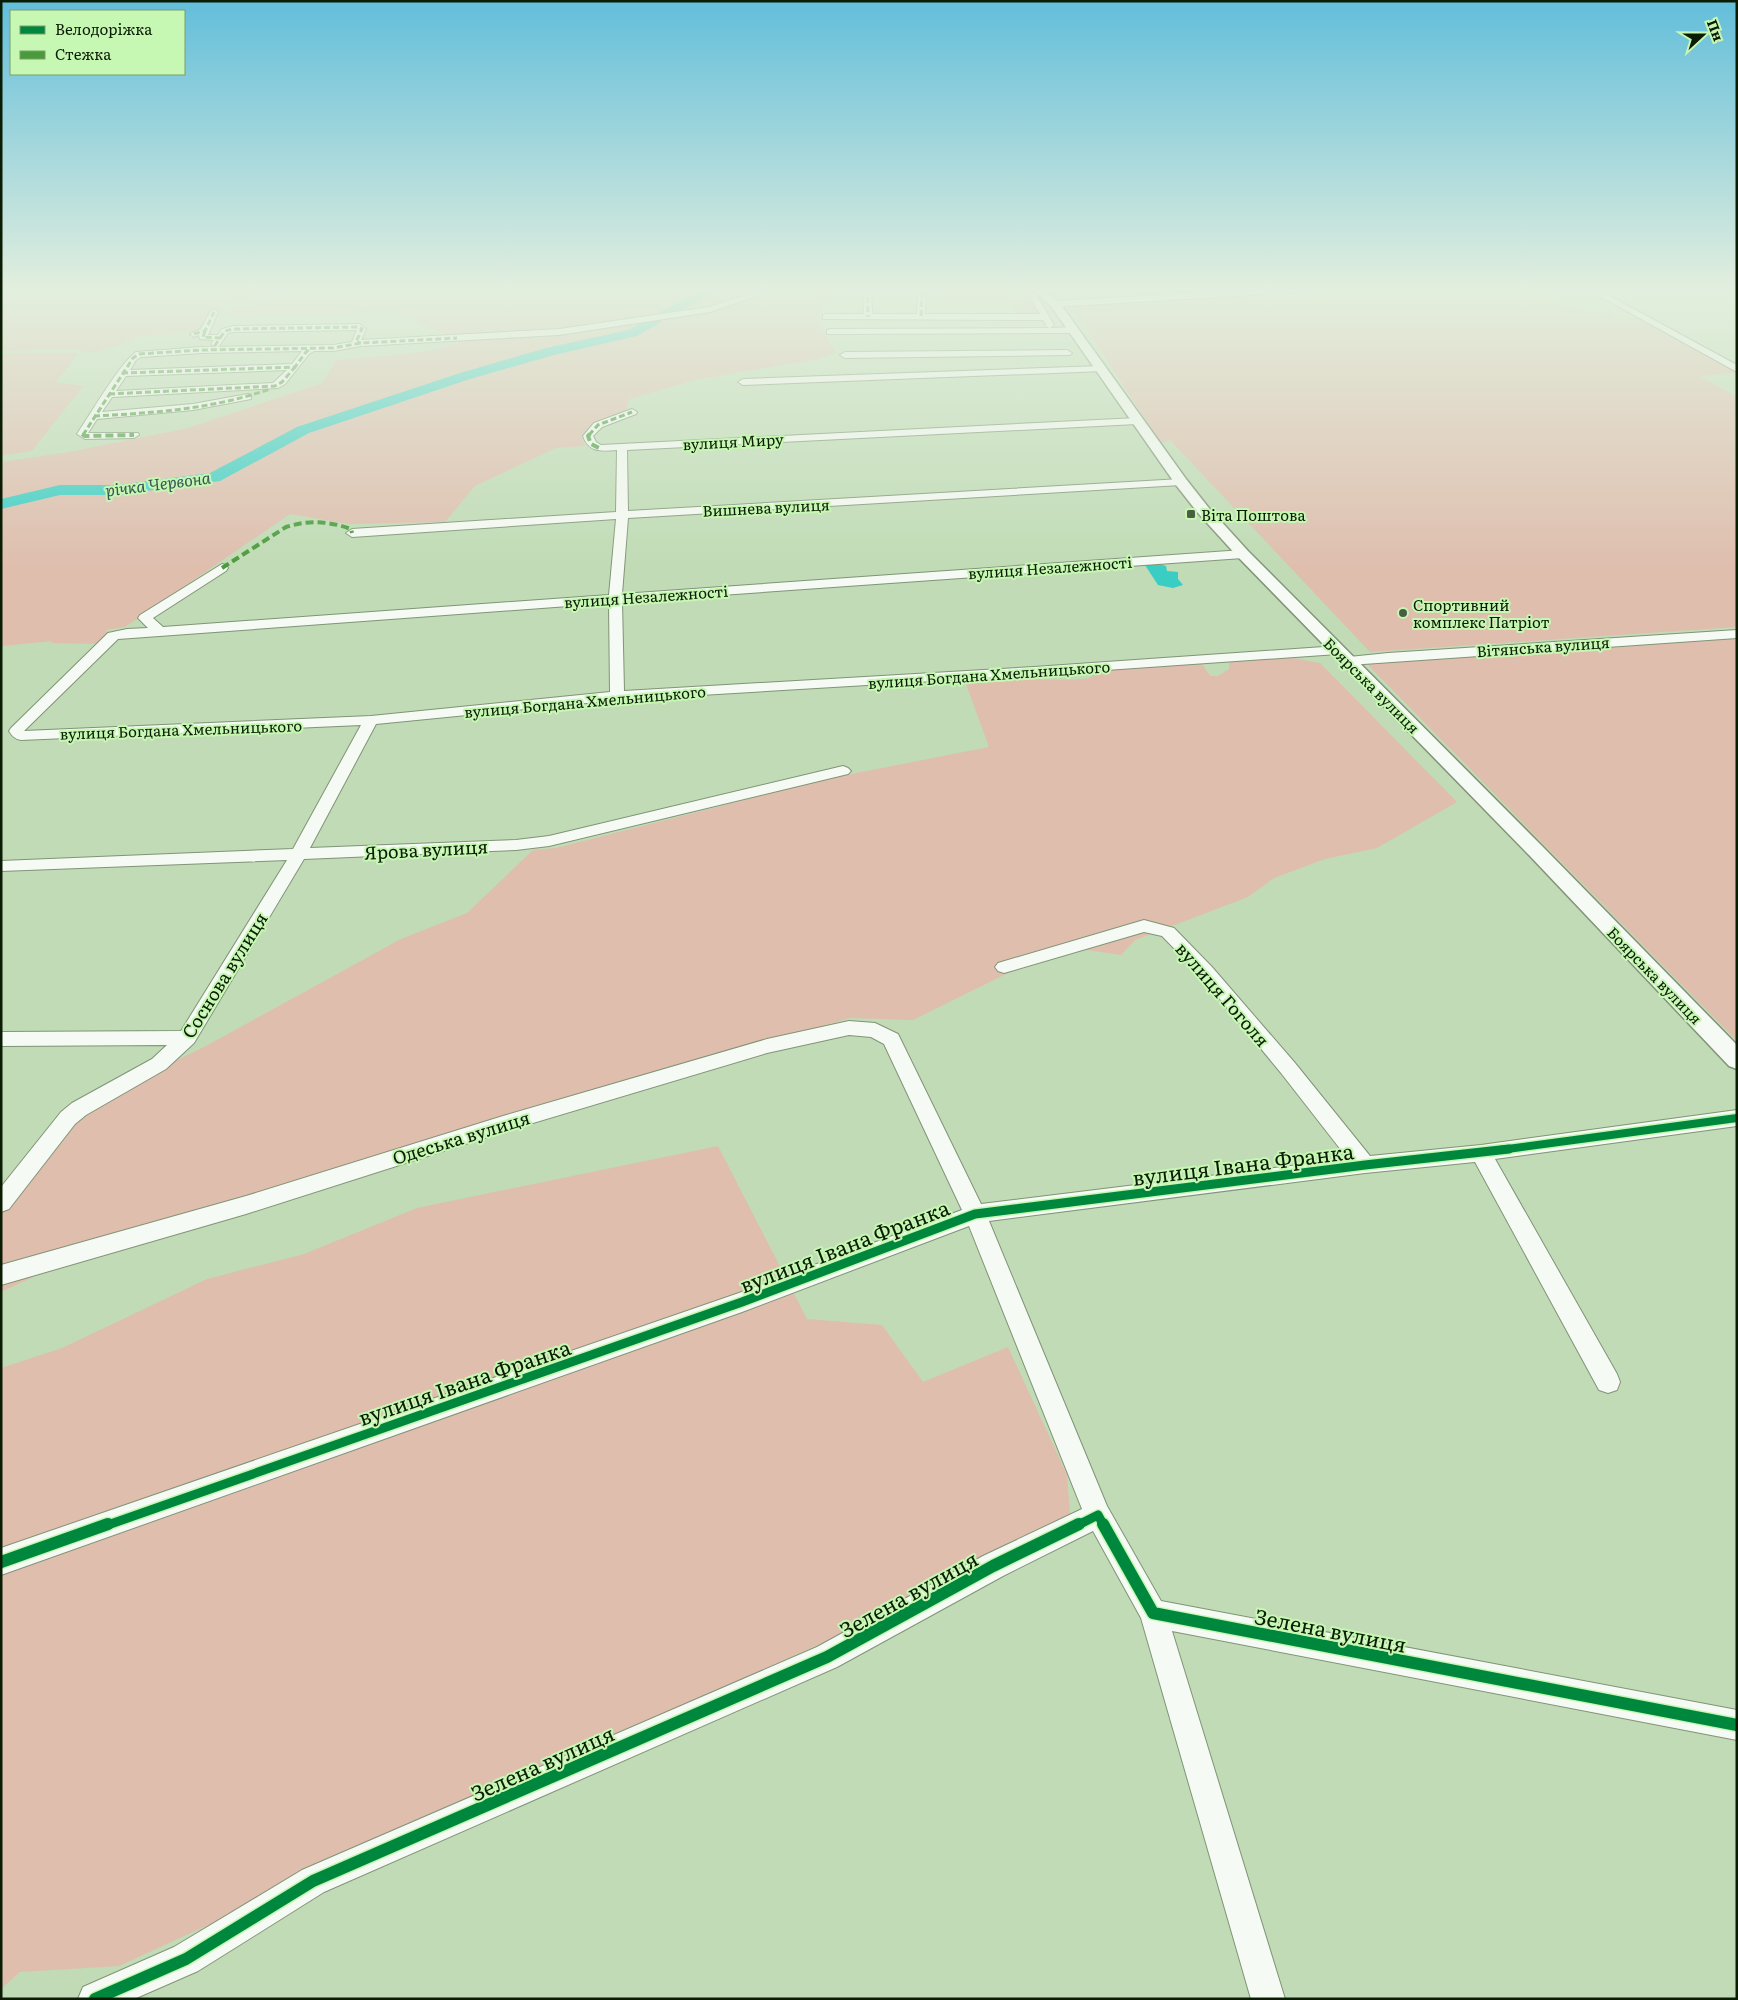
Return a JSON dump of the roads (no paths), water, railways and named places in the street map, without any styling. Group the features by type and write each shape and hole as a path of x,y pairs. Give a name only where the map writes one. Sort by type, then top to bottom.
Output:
{"street":[{"path":"117,381 82,436 134,434"},
{"path":"94,416 193,407 253,395 282,381"},
{"path":"743,382 762,381"},
{"name":"Боярська вулиця","path":"1110,381 1181,482 1203,510 1243,554 1536,851 1737,1060"},
{"path":"109,394 268,387 279,384"},
{"name":"вулиця Миру","path":"632,412 598,426 588,436 591,444 599,448 1137,421"},
{"path":"617,696 615,598 622,515 622,446"},
{"name":"Вишнева вулиця","path":"352,534 622,515 1181,482"},
{"name":"вулиця Незалежності","path":"160,631 1243,554"},
{"path":"160,631 146,618 222,568"},
{"name":"вулиця Богдана Хмельницького","path":"160,631 127,633 113,636 16,731 20,736 212,730 371,720 617,696 1344,656"},
{"name":"Вітянська вулиця","path":"1344,656 1397,656 1737,634"},
{"name":"Соснова вулиця","path":"1,1203 68,1118 79,1109 158,1064 187,1038 298,855 371,720"},
{"name":"Ярова вулиця","path":"1,866 516,845 549,841 843,771"},
{"name":"вулиця Гоголя","path":"1004,967 1144,926 1168,932 1206,971 1288,1068 1365,1165"},
{"name":"Одеська вулиця","path":"1,1275 246,1205 504,1124 767,1046 849,1028 875,1030 891,1038 905,1067"},
{"path":"1,1039 187,1038"},
{"path":"905,1067 975,1214 1098,1515 1153,1613 1268,1999"},
{"name":"вулиця Івана Франка","path":"1,1562 733,1306 975,1214 1365,1165 1481,1153 1737,1118"},
{"path":"1481,1153 1608,1382"},
{"name":"Зелена вулиця","path":"94,1999 186,1959 313,1881 827,1657 993,1566 1098,1515"},
{"name":"Зелена вулиця","path":"1153,1613 1737,1724"}],"water":[{"path":"1156,563 1166,566 1167,571 1178,572 1178,579 1183,585 1173,588 1158,585 1145,565"}],"waterway":[{"name":"річка Червона","path":"1,504 60,490 117,490 214,477 303,430 449,381"}],"place":[{"name":"Віта Поштова","path":"1191,514"},
{"name":"Спортивний комплекс Патріот","path":"1403,613"}]}
